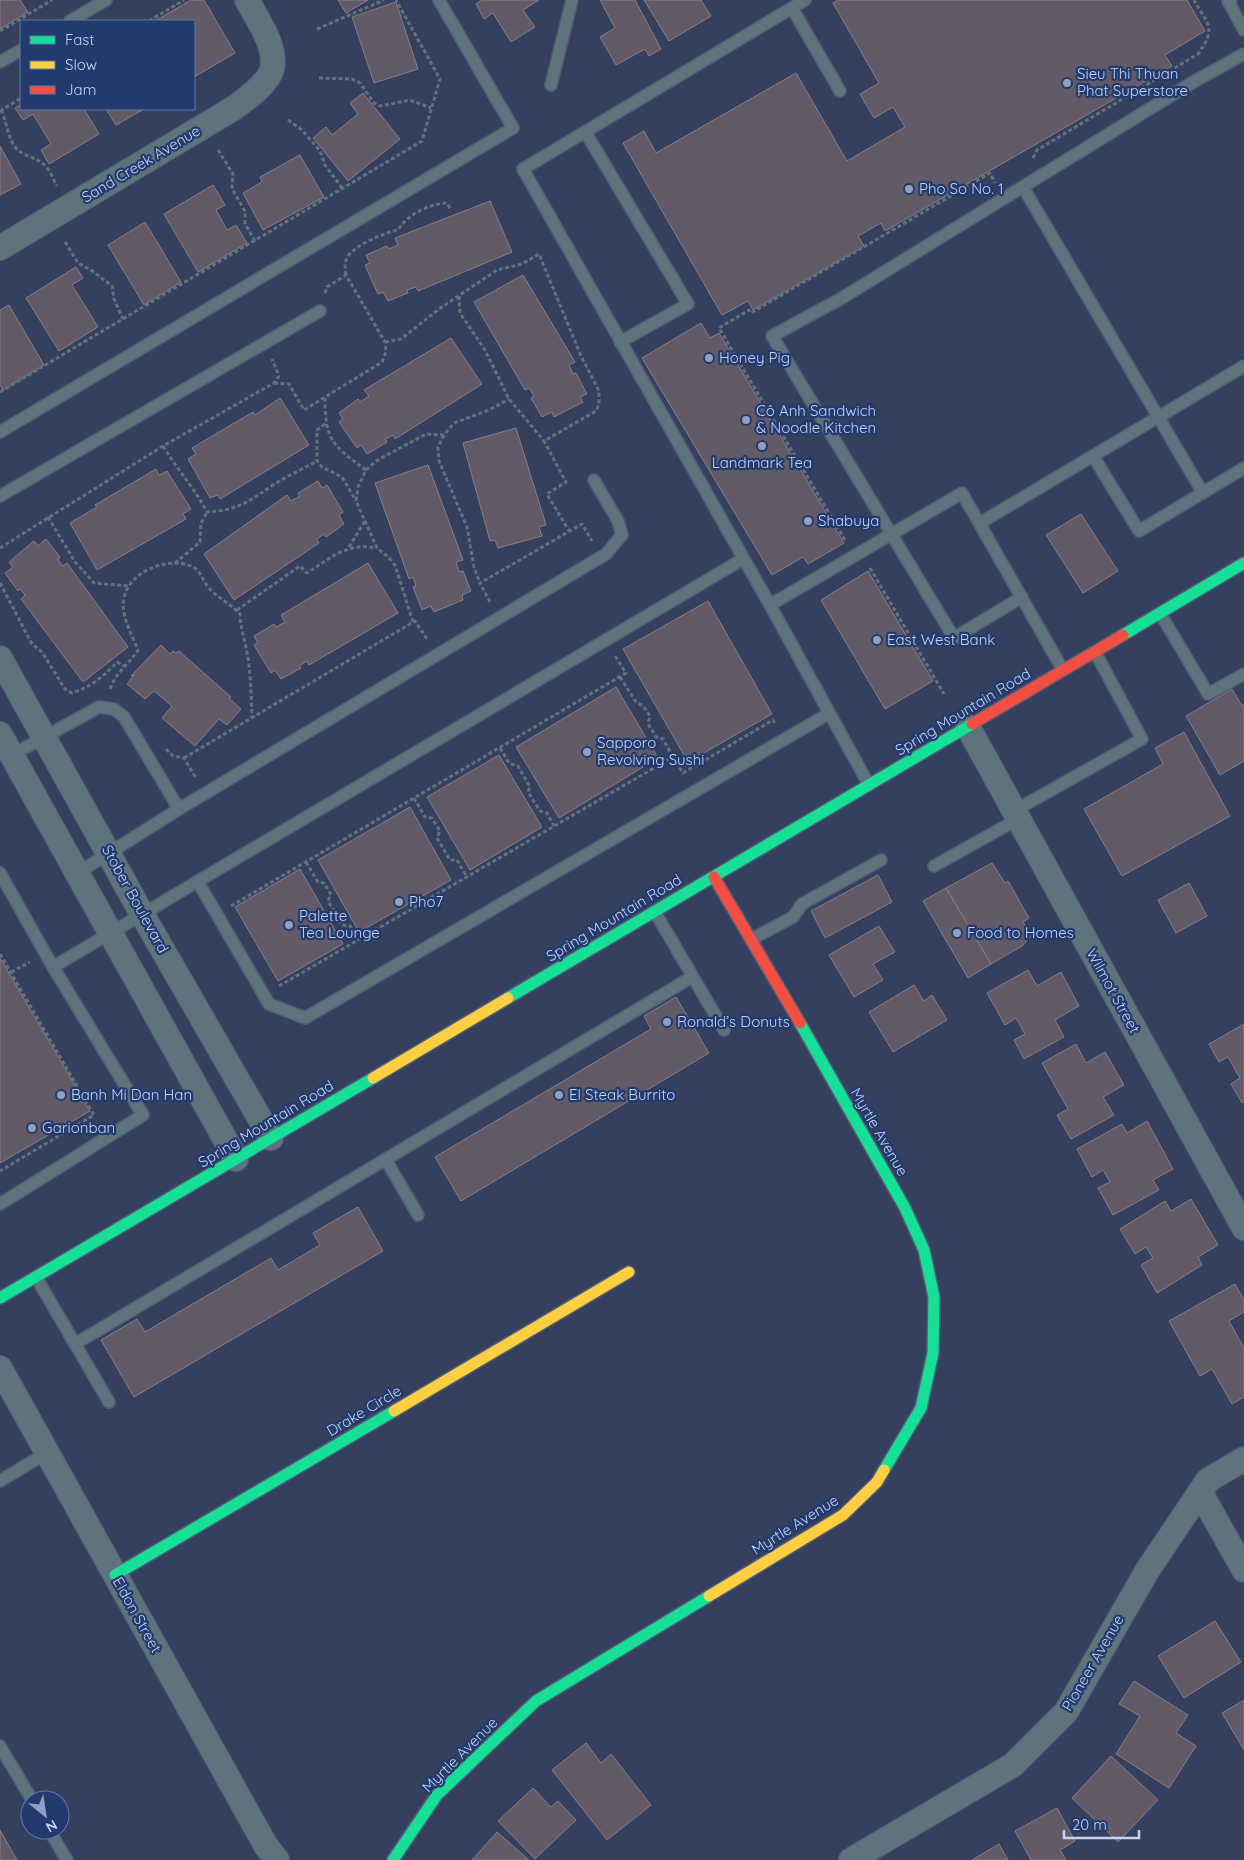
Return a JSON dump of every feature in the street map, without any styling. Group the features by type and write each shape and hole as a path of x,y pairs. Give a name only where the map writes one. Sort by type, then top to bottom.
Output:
{"street":[{"name":"Sand Creek Avenue","path":"0,248 234,108 258,90 272,69 269,41 247,0"},
{"name":"Spring Mountain Road","path":"0,1298 1244,563"},
{"name":"Stober Boulevard","path":"0,658 142,914 271,1138"},
{"name":"Wilmot Street","path":"968,727 1244,1228"},
{"path":"0,734 109,934 236,1159"},
{"name":"Myrtle Avenue","path":"393,1860 437,1795 536,1701 843,1515 877,1482 921,1408 933,1353 934,1297 924,1250 905,1208 752,939 714,877"},
{"name":"Drake Circle","path":"115,1575 629,1272"},
{"name":"Eldon Street","path":"0,1368 266,1846 277,1860"},
{"name":"Pioneer Avenue","path":"851,1860 1013,1765 1066,1712 1147,1571 1208,1480 1244,1459"},
{"path":"1200,1492 1244,1570"}],"lane":[{"path":"72,20 106,0"},
{"path":"0,432 513,128 439,0"},
{"path":"551,85 572,0"},
{"path":"805,0 586,133 523,169 770,605 828,714 869,785"},
{"path":"1230,0 1228,1 1244,30"},
{"path":"792,8 840,91"},
{"path":"0,62 20,51"},
{"path":"1022,597 954,638 772,336 842,298 1195,81 1244,54"},
{"path":"586,133 688,304 620,342"},
{"path":"1023,187 1203,493"},
{"path":"0,496 320,311"},
{"path":"980,523 1244,366"},
{"path":"1094,456 1139,531 1244,468"},
{"path":"76,874 179,809 606,554 622,535 618,521 594,480"},
{"path":"770,605 962,493 1063,670"},
{"path":"53,967 743,559"},
{"path":"1160,613 1208,694 1244,674"},
{"path":"934,866 1142,739 1095,652"},
{"path":"12,756 99,708 114,709 124,717 179,809"},
{"path":"198,882 269,1004 305,1018 828,714"},
{"path":"752,939 793,918 802,904 880,860"},
{"path":"0,874 53,967 143,1115 0,1204"},
{"path":"655,912 724,1030"},
{"path":"76,1344 692,977"},
{"path":"386,1160 418,1215"},
{"path":"36,1277 109,1402"},
{"path":"0,1481 48,1452"},
{"path":"0,1746 26,1790"},
{"path":"56,1840 67,1860"}],"path":[{"path":"0,31 52,0"},
{"path":"151,20 184,0"},
{"path":"317,29 384,0"},
{"path":"0,392 422,141 440,79 396,0"},
{"path":"319,78 352,79 360,83 374,103 380,106 410,100 432,108"},
{"path":"20,99 0,110 6,120 9,137 15,147 23,154 42,163 58,187"},
{"path":"288,120 302,130 320,151 325,165 342,188"},
{"path":"218,150 233,174 232,189 245,211 245,224 255,241"},
{"path":"274,383 289,384 304,410 382,362 386,352 385,342 346,275 344,265 349,255 360,247 383,233 398,230 403,222 417,212 436,204 447,203 451,210"},
{"path":"66,242 78,263 112,286 114,299 123,319"},
{"path":"385,342 401,339 432,314 497,270 522,264 539,254 582,356 599,391 599,404 596,411 544,441"},
{"path":"320,311 327,287 346,275"},
{"path":"459,296 460,313 485,350 509,399 544,441 566,482 547,494 569,531"},
{"path":"0,548 163,446 274,383 279,376 278,368 263,344"},
{"path":"325,398 325,424 328,436 340,451 366,470"},
{"path":"482,607 490,602 474,567 467,527 439,460 438,447 444,435 454,423 489,410 509,399"},
{"path":"325,424 317,430 317,461 322,467 342,477 356,501 377,548"},
{"path":"356,501 358,487 366,470 376,461 426,434 444,435"},
{"path":"163,446 190,488 199,497 207,512"},
{"path":"207,512 224,512 254,500 274,485 317,461"},
{"path":"174,563 200,542 201,523 207,512"},
{"path":"48,517 75,562 94,582 129,586"},
{"path":"349,547 365,521"},
{"path":"480,583 582,524 601,557"},
{"path":"237,610 300,566 307,573 349,547 363,545 377,548 388,556 394,565 413,622 415,621 427,639 435,634"},
{"path":"110,689 114,678 138,650 125,614 123,599 129,586 142,573 156,565 174,563 190,565 200,571 208,587 240,614 240,627 246,647 252,718"},
{"path":"864,572 870,568 944,694"},
{"path":"0,583 32,644 42,652 64,688 72,693 82,690 96,682 117,662 124,666"},
{"path":"164,746 173,756 184,758 413,622"},
{"path":"217,914 626,673 606,640"},
{"path":"620,677 636,702 644,706 650,716 648,724 656,737 663,739 683,773 773,720 785,739"},
{"path":"500,748 509,763 518,766 530,787 528,792 540,811 546,813 554,826"},
{"path":"264,995 673,756"},
{"path":"184,758 205,794"},
{"path":"414,798 425,817 432,818 440,831 436,838 450,860 457,860 467,877"},
{"path":"306,862 318,882 324,883 332,896 328,901 342,925 350,926 358,940"},
{"path":"0,954 94,1115 0,1171"}],"building":[{"path":"0,0 20,0 28,12 0,29"},
{"path":"191,0 204,0 235,53 195,76 195,20 157,20"},
{"path":"338,0 368,0 346,13"},
{"path":"482,0 539,0 523,10 535,27 511,42 493,13 484,19 476,4"},
{"path":"600,0 635,0 661,49 649,56 645,49 616,65 600,37 615,28"},
{"path":"644,0 701,0 711,16 669,41"},
{"path":"838,0 1187,0 1205,31 1165,55 1172,66 885,231 881,223 858,236 864,246 753,310 748,301 722,315 623,143 644,131 656,153 796,73 847,161 905,127 893,107 874,118 860,94 879,83 833,3"},
{"path":"396,2 418,69 374,83 352,17"},
{"path":"363,93 400,139 348,181 313,138 326,127 332,135 358,114 350,103"},
{"path":"20,105 20,110 85,110 99,134 49,164 41,150 51,144 33,114 23,120 15,108"},
{"path":"107,110 142,110 116,125"},
{"path":"0,146 21,184 0,195"},
{"path":"300,155 324,197 263,230 243,193 262,182 260,177"},
{"path":"213,185 225,205 216,210 227,230 236,225 247,243 198,272 164,214"},
{"path":"490,201 512,252 418,291 416,287 407,290 408,293 388,301 383,292 378,294 365,265 370,263 366,255 387,246 389,249 398,245 395,238"},
{"path":"145,222 181,282 144,305 108,245"},
{"path":"76,267 83,278 72,285 98,327 59,351 26,298"},
{"path":"523,275 575,362 569,365 573,374 576,373 587,394 580,397 583,402 554,417 552,412 542,417 531,398 534,396 529,388 525,390 474,302"},
{"path":"9,305 44,365 3,390 0,385 0,310"},
{"path":"701,323 710,338 719,333 844,543 808,564 803,557 772,575 642,358"},
{"path":"451,338 482,384 395,439 393,435 385,439 387,442 367,454 361,445 357,448 339,422 343,419 339,413 358,399 360,402 369,396 364,390"},
{"path":"280,398 309,445 220,499 218,495 210,498 188,459 196,454 192,448 253,412 255,415"},
{"path":"516,428 546,525 539,527 542,536 498,548 495,540 490,541 463,443"},
{"path":"428,465 463,560 456,562 459,572 463,571 471,591 462,595 463,600 434,612 431,606 422,610 413,587 416,586 413,577 409,579 375,483"},
{"path":"156,469 159,475 167,471 191,509 183,514 186,519 97,570 70,523 97,507 95,505"},
{"path":"318,481 322,488 327,485 343,512 339,515 344,524 326,537 324,534 317,539 319,543 234,600 204,554 287,495 291,501 300,496 298,493"},
{"path":"1081,514 1118,571 1083,593 1046,535"},
{"path":"46,539 60,557 58,560 63,566 67,563 128,647 83,682 21,599 25,595 20,589 18,591 5,573 13,567 9,562 34,541 38,546"},
{"path":"368,563 398,613 309,665 307,661 299,666 301,668 281,679 275,670 271,673 254,645 258,643 254,636 274,624 276,627 285,622 281,615"},
{"name":"East West Bank","path":"868,571 933,681 885,709 821,600"},
{"path":"708,601 772,714 688,762 623,649"},
{"path":"161,645 170,654 173,651 176,653 179,651 231,697 229,698 241,709 227,725 219,719 195,746 162,718 172,706 154,691 145,699 127,684 134,675 131,676"},
{"name":"Sapporo Revolving Sushi","path":"616,687 658,758 559,818 516,747"},
{"path":"1232,689 1242,706 1244,705 1244,761 1220,775 1186,716"},
{"path":"1184,732 1230,816 1122,876 1084,809 1163,764 1155,748"},
{"path":"499,755 542,827 470,870 427,797"},
{"path":"410,807 451,880 359,932 318,860"},
{"path":"992,863 1005,883 1008,881 1029,918 1023,922 1031,936 1022,946 991,964 946,888"},
{"name":"Palette Tea Lounge","path":"300,869 343,944 278,981 235,907"},
{"path":"878,875 892,902 825,938 811,911"},
{"path":"1189,883 1207,916 1176,933 1158,900"},
{"name":"Food to Homes","path":"946,888 991,964 968,978 923,901"},
{"path":"879,926 895,952 873,964 883,980 854,997 829,955"},
{"path":"0,958 90,1111 0,1163"},
{"path":"1028,970 1037,986 1061,972 1079,1006 1055,1020 1064,1037 1024,1059 1014,1040 1025,1034 1016,1018 1005,1025 987,993"},
{"path":"914,985 924,1001 932,995 947,1020 893,1052 869,1012"},
{"path":"676,997 709,1053 461,1201 435,1157 651,1029 644,1016"},
{"path":"1244,1024 1244,1101 1242,1103 1231,1084 1240,1078 1228,1057 1219,1062 1209,1044"},
{"path":"1076,1044 1086,1063 1105,1052 1124,1085 1103,1097 1114,1115 1071,1139 1057,1115 1068,1109 1042,1063"},
{"path":"1147,1121 1173,1169 1153,1180 1159,1190 1113,1215 1098,1188 1110,1182 1103,1170 1092,1177 1077,1149 1122,1124 1127,1133"},
{"path":"1191,1199 1218,1245 1198,1257 1202,1265 1157,1293 1141,1265 1153,1258 1146,1247 1135,1254 1120,1229 1165,1201 1171,1211"},
{"path":"358,1207 383,1251 134,1397 101,1340 137,1319 145,1332 271,1258 278,1270 320,1245 313,1233"},
{"path":"1235,1284 1244,1300 1244,1312 1229,1321 1244,1348 1244,1397 1232,1404 1212,1369 1200,1376 1169,1321"},
{"path":"1215,1621 1241,1662 1184,1698 1158,1656"},
{"path":"1134,1681 1188,1715 1176,1733 1196,1746 1169,1788 1116,1754 1140,1716 1119,1704"},
{"path":"1244,1700 1244,1750 1222,1713"},
{"path":"586,1743 601,1763 611,1754 651,1805 607,1840 552,1770"},
{"path":"1111,1756 1158,1800 1118,1842 1072,1798"},
{"path":"533,1788 551,1807 558,1801 576,1820 535,1859 498,1821"},
{"path":"1057,1808 1075,1841 1060,1850 1066,1860 1031,1860 1015,1831"},
{"path":"0,1830 17,1860 0,1860"},
{"path":"497,1832 529,1860 472,1860"},
{"path":"999,1844 1008,1860 972,1860"}],"traffic: fast":[{"path":"1123,635 1244,563"},
{"path":"508,998 972,724"},
{"path":"800,1023 905,1208 924,1250 934,1297 933,1353 921,1408 884,1470"},
{"path":"0,1298 373,1078"},
{"path":"115,1575 394,1411"},
{"path":"393,1860 437,1795 536,1701 709,1596"}],"traffic: slow":[{"path":"373,1078 508,998"},
{"path":"394,1411 629,1272"},
{"path":"709,1596 843,1515 877,1482 884,1470"}],"traffic: jam":[{"path":"972,724 1123,635"},
{"path":"714,877 800,1023"}],"place":[{"name":"Sieu Thi Thuan Phat Superstore","path":"1067,83"},
{"name":"Pho So No. 1","path":"909,189"},
{"name":"Honey Pig","path":"709,358"},
{"name":"Cô Anh Sandwich & Noodle Kitchen","path":"746,420"},
{"name":"Landmark Tea","path":"762,446"},
{"name":"Shabuya","path":"808,521"},
{"name":"East West Bank","path":"877,640"},
{"name":"Sapporo Revolving Sushi","path":"587,752"},
{"name":"Pho7","path":"399,902"},
{"name":"Palette Tea Lounge","path":"289,925"},
{"name":"Food to Homes","path":"957,933"},
{"name":"Ronald’s Donuts","path":"667,1022"},
{"name":"Banh Mi Dan Han","path":"61,1095"},
{"name":"El Steak Burrito","path":"559,1095"},
{"name":"Garionban","path":"32,1128"}]}
